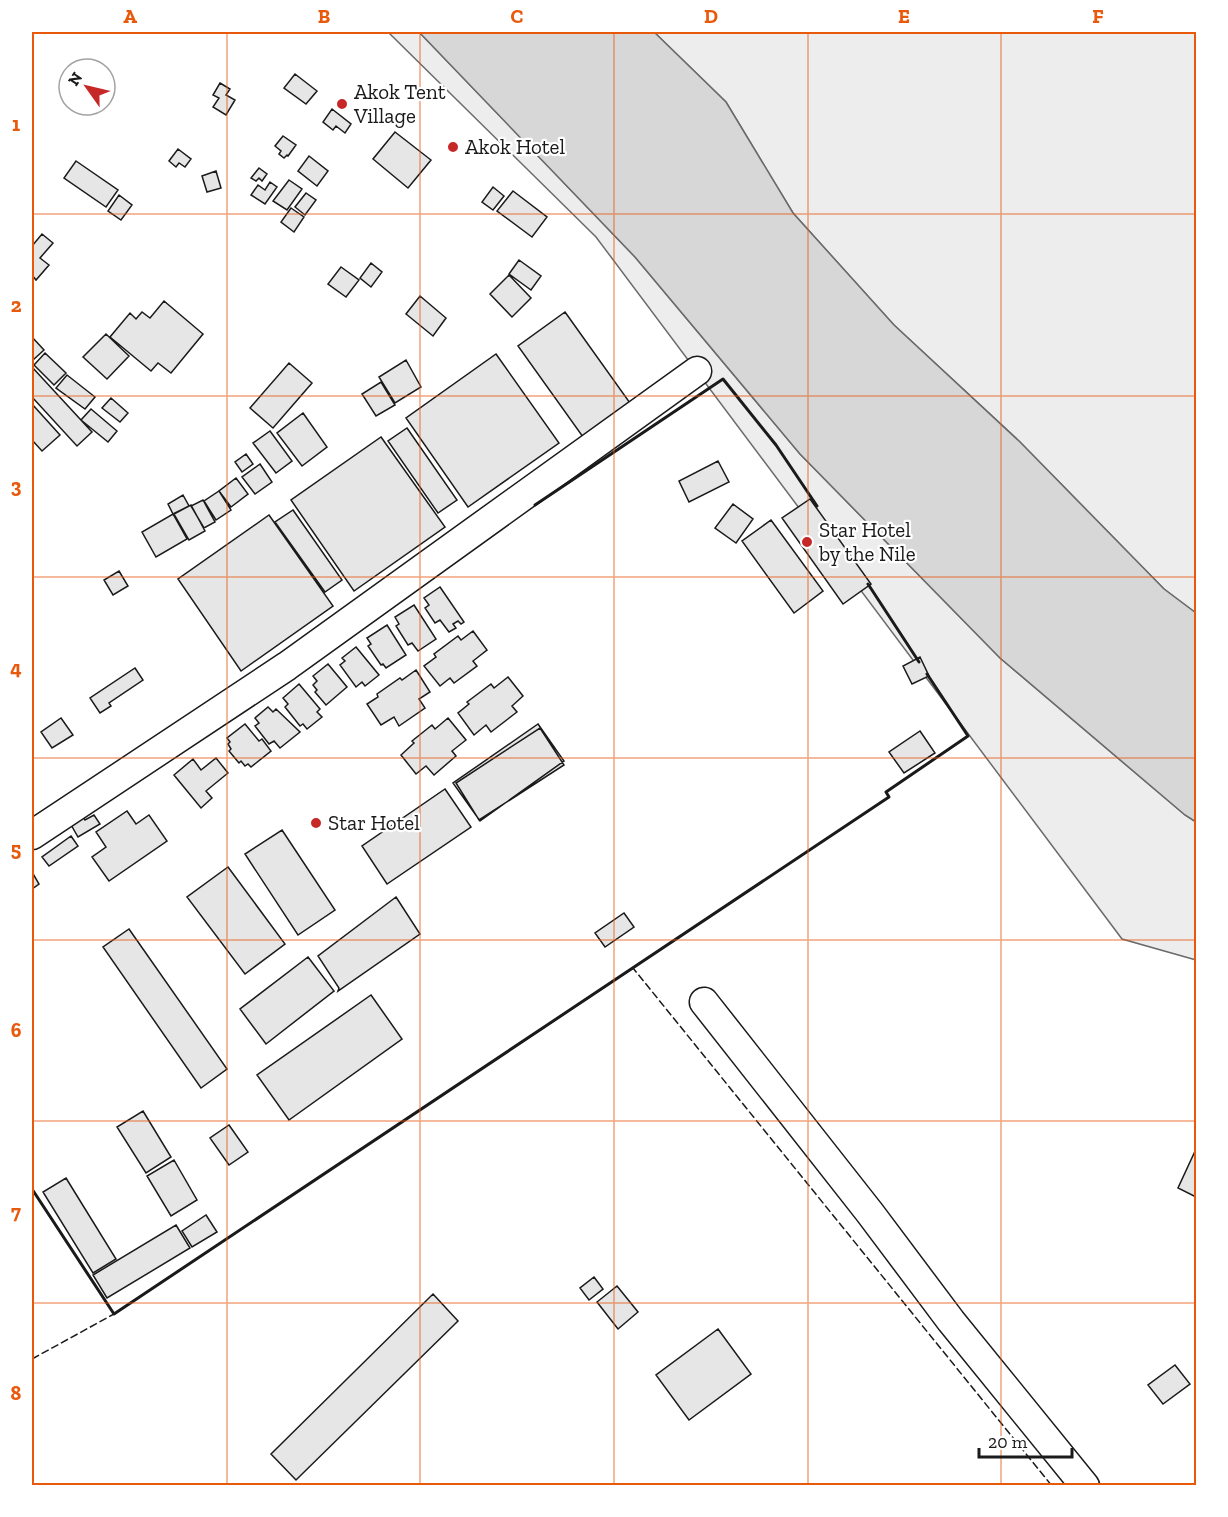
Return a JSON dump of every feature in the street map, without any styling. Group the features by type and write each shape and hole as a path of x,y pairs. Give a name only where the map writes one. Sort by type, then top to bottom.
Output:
{"street":[{"path":"32,836 287,666 697,371"},
{"path":"705,1002 870,1213 951,1321 1085,1485"}],"shaded area":[{"path":"388,32 419,32 635,257 800,454 1000,658 1196,822 1196,960 1122,939 596,237"},
{"path":"419,32 654,32 726,102 793,213 894,325 1020,442 1164,589 1196,613 1196,822 1000,658 800,454 635,257"},
{"path":"654,32 1196,32 1196,613 1164,589 1020,442 894,325 793,213 726,102"}],"building":[{"path":"295,74 317,91 306,104 284,88"},
{"path":"220,83 230,89 226,95 235,100 226,115 213,107 219,98 213,95"},
{"path":"332,109 351,124 345,133 336,126 333,130 323,122"},
{"path":"395,132 431,160 408,188 373,159"},
{"path":"283,136 296,145 284,158 275,146"},
{"path":"178,149 191,159 185,167 179,163 176,167 169,161"},
{"path":"309,156 328,171 317,186 298,171"},
{"path":"76,161 118,190 106,207 64,178"},
{"path":"259,168 267,174 262,181 259,178 256,181 251,178"},
{"path":"216,171 221,188 207,192 202,176"},
{"path":"289,180 302,189 287,210 273,201"},
{"path":"270,182 277,187 265,204 251,195 258,185 265,190"},
{"path":"493,187 504,196 493,210 482,202"},
{"path":"513,191 547,217 532,237 497,211"},
{"path":"306,193 316,200 305,215 295,207"},
{"path":"119,195 132,205 121,220 108,211"},
{"path":"291,208 304,217 294,232 281,222"},
{"path":"42,234 53,243 40,258 49,265 36,280 32,275 32,246"},
{"path":"519,260 541,276 531,290 509,274"},
{"path":"371,263 382,272 371,287 360,278"},
{"path":"341,267 359,280 346,297 328,284"},
{"path":"509,275 531,298 512,317 490,294"},
{"path":"420,296 446,318 433,336 406,314"},
{"path":"164,301 203,334 171,373 158,363 151,371 110,337 130,313 136,319 142,312 150,318"},
{"path":"565,312 635,410 588,444 518,346"},
{"path":"106,334 129,356 107,379 83,357"},
{"path":"32,337 44,350 33,360 32,359"},
{"path":"45,353 66,373 54,385 34,365"},
{"path":"496,354 559,443 468,507 406,418"},
{"path":"406,360 421,387 395,403 379,377"},
{"path":"289,363 312,383 273,428 250,408"},
{"path":"32,367 92,432 77,446 32,397"},
{"path":"67,375 95,397 85,409 56,388"},
{"path":"381,382 395,405 376,416 362,394"},
{"path":"111,398 128,413 120,422 102,408"},
{"path":"32,404 60,435 42,451 32,440"},
{"path":"91,409 117,431 108,442 81,420"},
{"path":"303,413 327,447 302,466 277,433"},
{"path":"407,428 457,500 438,513 388,441"},
{"path":"270,431 292,461 276,473 253,443"},
{"path":"381,437 445,527 354,591 291,500"},
{"path":"246,454 253,464 242,472 235,462"},
{"path":"718,461 729,482 689,502 679,481"},
{"path":"260,464 272,482 255,494 242,477"},
{"path":"236,478 248,494 231,507 219,491"},
{"path":"219,491 231,510 216,520 204,501"},
{"path":"183,495 189,506 173,514 168,504"},
{"path":"810,499 871,584 843,604 782,518"},
{"path":"203,500 215,522 204,528 191,506"},
{"path":"733,504 753,519 736,543 715,528"},
{"path":"191,505 205,531 189,540 174,514"},
{"path":"293,510 342,580 325,592 275,522"},
{"path":"173,514 187,539 156,557 142,532"},
{"path":"269,515 333,606 241,671 178,579"},
{"path":"771,520 823,591 794,613 742,541"},
{"path":"119,571 128,586 113,595 104,580"},
{"path":"440,587 464,622 461,624 458,621 453,624 456,628 449,632 440,620 435,623 425,608 429,605 424,598"},
{"path":"414,605 436,639 418,651 412,643 408,645 396,626 399,624 395,617"},
{"path":"387,625 406,655 386,668 383,664 381,665 368,646 371,644 367,638"},
{"path":"473,631 487,650 473,661 477,666 454,683 450,678 440,686 424,666 436,657 434,654 458,636 461,640"},
{"path":"356,647 379,675 365,686 362,682 356,687 340,665 345,661 342,658"},
{"path":"920,657 929,676 912,684 903,666"},
{"path":"328,664 347,687 326,705 315,692 317,690 313,685 317,681 313,676"},
{"path":"135,668 143,680 109,703 111,706 100,713 90,698"},
{"path":"416,670 430,692 419,699 425,708 399,726 394,717 381,725 367,704 400,678 402,680"},
{"path":"508,677 523,696 512,706 517,712 491,732 486,725 474,735 458,713 469,704 467,702 491,684 494,688"},
{"path":"299,684 320,709 317,712 322,717 307,729 303,724 300,726 285,707 288,704 283,698"},
{"path":"268,707 273,712 276,709 300,732 280,748 274,741 269,744 255,726 259,723 255,718"},
{"path":"61,718 73,735 52,748 41,732"},
{"path":"448,718 466,740 452,751 456,756 434,775 426,766 416,774 401,755 414,743 412,741 432,725 435,729"},
{"path":"245,724 259,741 262,739 271,751 251,767 248,764 245,766 241,761 239,763 229,751 230,742 227,738"},
{"path":"538,724 564,761 480,821 453,783"},
{"path":"540,728 564,765 479,820 456,783"},
{"path":"920,731 935,753 904,773 889,752"},
{"path":"216,758 228,773 206,791 212,798 201,808 174,775 193,759 201,770"},
{"path":"445,789 471,827 387,884 362,846"},
{"path":"78,808 85,820 94,815 100,824 78,837 66,816"},
{"path":"127,811 136,824 149,815 167,841 109,881 92,857 106,847 96,832"},
{"path":"282,830 335,910 298,935 245,854"},
{"path":"71,836 78,846 49,866 42,857"},
{"path":"228,867 285,944 245,974 187,897"},
{"path":"32,872 39,884 32,889"},
{"path":"396,897 420,934 338,991 339,988 318,956"},
{"path":"624,913 634,927 605,947 595,933"},
{"path":"129,929 227,1069 201,1088 103,947"},
{"path":"308,957 334,991 266,1044 240,1009"},
{"path":"371,995 402,1039 289,1120 257,1075"},
{"path":"143,1111 171,1157 146,1173 117,1127"},
{"path":"229,1125 248,1152 229,1165 210,1138"},
{"path":"1196,1149 1196,1197 1178,1188"},
{"path":"174,1160 197,1200 171,1216 147,1176"},
{"path":"66,1178 116,1259 93,1273 43,1192"},
{"path":"206,1215 217,1232 192,1247 182,1231"},
{"path":"176,1225 190,1248 107,1298 93,1275"},
{"path":"594,1277 603,1289 589,1300 580,1288"},
{"path":"617,1286 638,1312 618,1329 597,1302"},
{"path":"433,1294 458,1321 296,1480 271,1454"},
{"path":"718,1329 751,1374 689,1420 656,1375"},
{"path":"1175,1365 1190,1384 1163,1404 1148,1385"}],"fence":[{"path":"32,1359 114,1314 633,968 1052,1486"}],"wall":[{"path":"535,505 723,379 776,445 817,506"},
{"path":"868,584 919,662"},
{"path":"32,1189 114,1314 889,797 886,792 968,736 927,674"}],"place":[{"name":"Akok Tent Village","path":"342,104"},
{"name":"Akok Hotel","path":"453,147"},
{"name":"Star Hotel by the Nile","path":"807,542"},
{"name":"Star Hotel","path":"316,823"}]}
